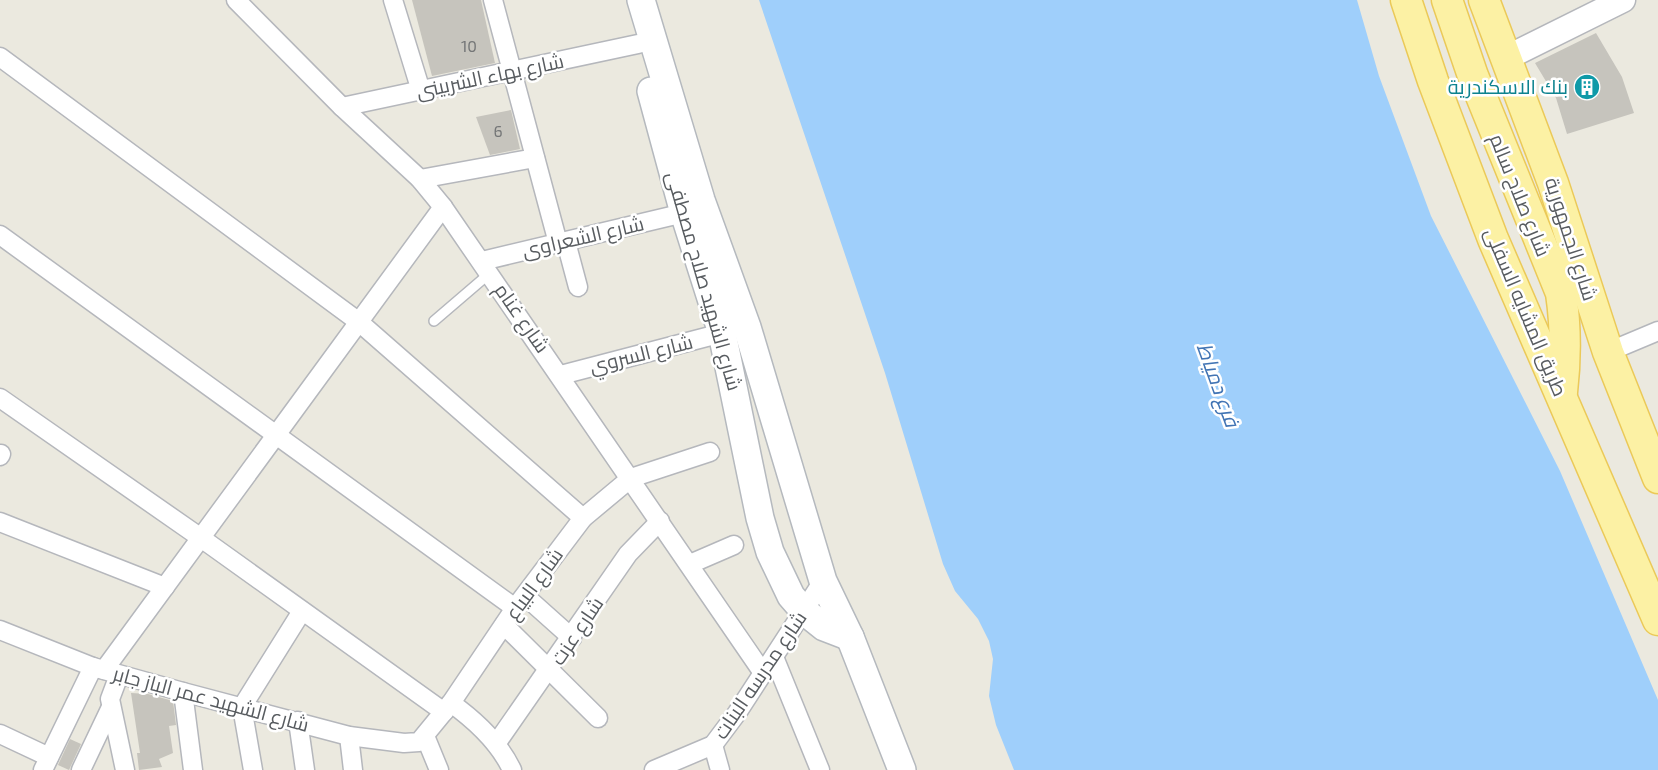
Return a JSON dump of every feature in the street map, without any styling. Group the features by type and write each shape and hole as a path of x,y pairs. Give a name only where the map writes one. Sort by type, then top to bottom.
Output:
{"main road":[{"name":"شارع الشهيد صلاح مصطفى","path":"622,0 638,44 684,213 722,333 770,552 791,596 804,611 824,627 850,637"},
{"name":"شارع الشهيد صلاح مصطفى","path":"641,0 701,200 747,327 823,581 850,637 903,770"},
{"name":"طريق المشايه السفلى","path":"1406,0 1433,81 1493,239 1658,620"},
{"name":"شارع صلاح سالم","path":"1447,0 1476,86 1561,293 1566,327 1566,361 1562,395"},
{"name":"شارع الجمهورية","path":"1484,0 1553,183 1608,352 1658,478"}],"street":[{"name":"شارع غنام","path":"236,0 342,107 420,179 443,207 561,375 764,673"},
{"path":"393,0 421,90"},
{"path":"493,0 535,158 578,287"},
{"path":"1506,58 1623,0"},
{"name":"شارع بهاء الشربينى","path":"342,107 638,44"},
{"path":"0,57 359,322 584,518"},
{"path":"420,179 535,158"},
{"path":"1,737 46,763 105,671 443,207"},
{"name":"شارع الشعراوى","path":"486,267 562,242 684,213"},
{"path":"0,235 277,434 572,638"},
{"path":"1608,352 1658,330"},
{"name":"شارع السروي","path":"561,375 722,333"},
{"path":"0,398 201,537 302,611 447,708 468,715 496,744 512,770"},
{"path":"631,478 710,452"},
{"name":"شارع البياع","path":"425,736 520,602 584,518 631,478"},
{"name":"شارع عزت","path":"496,744 550,670 628,554 660,521"},
{"path":"0,522 165,587"},
{"path":"690,564 734,545"},
{"name":"شارع مدرسه البنات","path":"654,770 713,745 764,673 823,581"},
{"path":"253,770 242,706 302,611"},
{"path":"504,626 598,717"},
{"name":"شارع الشهيد عمر الباز جابر","path":"0,630 105,671 349,735 412,744 425,736"},
{"path":"774,657 820,770"},
{"path":"105,671 111,691 111,707 125,770"},
{"path":"183,692 193,770"},
{"path":"81,770 111,707"},
{"path":"298,721 304,770"},
{"path":"349,735 352,770"},
{"path":"425,736 439,770"},
{"path":"713,745 720,770"}],"lane":[{"path":"434,321 486,267"}],"water":[{"name":"فرع دمياط","path":"759,0 1357,0 1379,76 1431,216 1560,471 1658,700 1658,770 1014,770 996,725 989,696 993,659 989,641 978,619 955,591 943,564 885,373"}],"building":[{"path":"412,0 481,0 495,63 432,76"},
{"name":"بنك الاسكندرية","path":"1596,33 1622,77 1634,113 1567,134 1556,98 1535,63"},
{"path":"511,110 520,149 490,155 476,117"},
{"path":"131,693 148,694 173,701 176,725 169,726 173,753 159,759 162,767 139,770 137,753 140,753"},
{"path":"70,739 81,744 69,770 58,765"}],"place":[{"name":"بنك الاسكندرية","path":"1587,87"}]}
